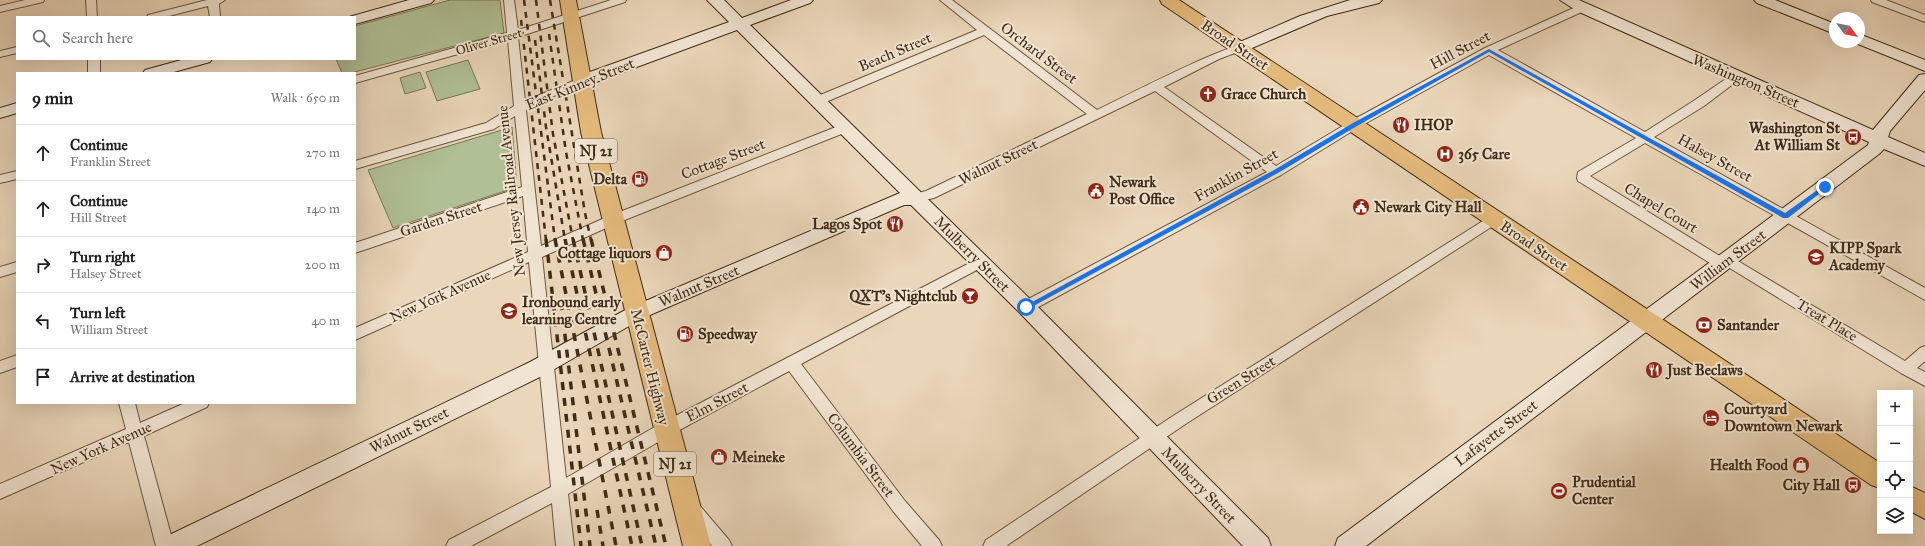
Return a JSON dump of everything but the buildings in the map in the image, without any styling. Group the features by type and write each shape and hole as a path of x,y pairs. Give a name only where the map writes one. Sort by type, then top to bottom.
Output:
{"main road":[{"name":"McCarter Highway","path":"568,0 592,132 612,220 636,313 656,382 666,429 697,546"},
{"name":"Broad Street","path":"1168,0 1877,475"},
{"path":"1912,498 1925,507"}],"street":[{"path":"0,9 39,0"},
{"path":"92,0 92,16"},
{"path":"356,19 426,0"},
{"name":"New Jersey Railroad Avenue","path":"509,0 565,546"},
{"name":"Oliver Street","path":"356,80 512,36 621,0"},
{"name":"Mulberry Street","path":"715,0 1026,307 1259,546"},
{"name":"East Kinney Street","path":"356,165 490,126 520,108 560,89 805,0"},
{"name":"Orchard Street","path":"945,0 1096,115"},
{"path":"1239,48 1326,10 1349,3 1374,0"},
{"name":"Washington Street","path":"1568,0 1582,8 1925,160"},
{"path":"1762,0 1829,27"},
{"path":"1876,0 1925,19"},
{"path":"156,16 215,1 215,16"},
{"name":"Hill Street","path":"1355,124 1489,50 1582,8"},
{"name":"Beach Street","path":"817,101 984,31"},
{"path":"1865,41 1925,66"},
{"name":"Walnut Street","path":"172,546 546,364 636,313 901,200 929,195 1217,57 1239,48"},
{"path":"0,54 16,50"},
{"name":"Halsey Street","path":"1489,50 1925,295"},
{"path":"94,60 94,72"},
{"path":"155,72 200,60"},
{"path":"1645,138 1737,76"},
{"name":"William Street","path":"1646,321 1873,150 1879,140 1882,130 1925,79"},
{"path":"1156,87 1276,172"},
{"path":"0,113 16,108"},
{"name":"Franklin Street","path":"1026,307 1276,172 1355,124"},
{"name":"Cottage Street","path":"612,220 845,128"},
{"name":"Chapel Court","path":"1645,138 1583,175 1583,178 1726,262"},
{"path":"0,179 16,174"},
{"name":"Garden Street","path":"356,248 528,190"},
{"name":"Green Street","path":"992,546 1073,488 1152,436 1270,360 1353,311 1494,219"},
{"name":"New York Avenue","path":"356,334 612,220"},
{"name":"Elm Street","path":"456,546 559,491 666,429 981,262"},
{"name":"Treat Place","path":"1726,262 1925,380"},
{"path":"0,272 16,267"},
{"name":"Lafayette Street","path":"1347,546 1539,400 1646,321"},
{"path":"1906,368 1925,352"},
{"path":"0,367 16,361"},
{"name":"Columbia Street","path":"791,362 900,506 933,546"},
{"path":"127,404 165,546"},
{"name":"New York Avenue","path":"0,492 199,404"},
{"path":"684,498 723,546"}],"green space":[{"path":"450,0 500,0 504,33 355,72 342,72 336,60 356,60 356,26"},
{"path":"468,60 480,89 437,101 426,72"},
{"path":"420,72 426,88 405,94 400,78"},
{"path":"512,127 517,187 393,228 368,170"}],"railway":[{"path":"524,0 555,240"},
{"path":"536,0 553,134 573,240"},
{"path":"550,0 585,213 591,240"},
{"path":"521,20 546,240"},
{"path":"549,34 566,152 583,240"},
{"path":"535,40 546,127 565,240"},
{"path":"546,239 581,546"},
{"path":"555,239 616,546"},
{"path":"565,239 632,546"},
{"path":"573,239 642,546"},
{"path":"583,239 656,546"},
{"path":"591,239 666,546"},
{"path":"561,302 590,546"},
{"path":"597,510 603,546"}],"place":[{"name":"Grace Church","path":"1208,94"},
{"name":"IHOP","path":"1401,125"},
{"name":"Washington St At William St","path":"1853,137"},
{"name":"365 Care","path":"1445,154"},
{"name":"Delta","path":"640,179"},
{"name":"Newark Post Office","path":"1096,191"},
{"name":"Newark City Hall","path":"1361,207"},
{"name":"Lagos Spot","path":"895,224"},
{"name":"Cottage liquors","path":"664,253"},
{"name":"KIPP Spark Academy","path":"1816,257"},
{"name":"QXT's Nightclub","path":"970,296"},
{"name":"Ironbound early learning Centre","path":"509,311"},
{"name":"Santander","path":"1704,325"},
{"name":"Speedway","path":"685,334"},
{"name":"Just Beclaws","path":"1654,370"},
{"name":"Courtyard Downtown Newark","path":"1711,418"},
{"name":"Meineke","path":"719,457"},
{"name":"Health Food","path":"1801,465"},
{"name":"City Hall","path":"1853,485"},
{"name":"Prudential Center","path":"1559,491"}],"route":[{"path":"1026,307 1276,172 1355,124 1489,50 1786,216 1825,187"}]}
